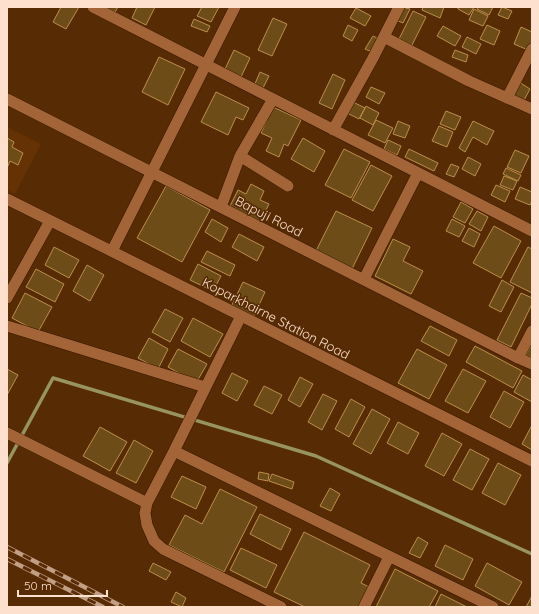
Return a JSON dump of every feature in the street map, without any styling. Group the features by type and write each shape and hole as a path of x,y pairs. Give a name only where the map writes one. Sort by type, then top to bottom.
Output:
{"street":[{"path":"95,7 206,66 532,231"},
{"path":"112,251 235,7"},
{"path":"333,130 373,58 399,7"},
{"path":"384,37 469,81 532,109"},
{"path":"507,98 532,49"},
{"name":"Bapuji Road","path":"7,99 532,364"},
{"path":"221,207 240,156 273,99"},
{"path":"240,156 288,186"},
{"path":"364,279 418,173"},
{"name":"Koparkhairne Station Road","path":"7,199 532,461"},
{"path":"7,298 50,221"},
{"path":"241,316 147,503 145,513 147,525 154,541 163,549 281,607"},
{"path":"7,326 206,387"},
{"path":"518,358 532,331"},
{"path":"7,433 147,503"},
{"path":"174,451 493,607"},
{"path":"364,607 389,557"}],"shaded area":[{"path":"7,127 41,144 15,194 7,190"}],"building":[{"path":"61,7 79,7 66,29 53,22"},
{"path":"104,7 118,7 115,12"},
{"path":"137,7 155,7 146,25 132,18"},
{"path":"202,7 219,7 211,22 197,16"},
{"path":"402,7 410,9 403,23 396,20"},
{"path":"423,7 444,7 440,18 422,10"},
{"path":"458,7 474,7 469,15 458,9"},
{"path":"478,7 493,7 489,15 477,9"},
{"path":"502,7 512,11 508,19 498,15"},
{"path":"356,8 371,16 365,26 350,18"},
{"path":"474,9 488,16 483,26 469,20"},
{"path":"413,11 426,17 410,49 397,43"},
{"path":"273,18 287,24 272,56 258,50"},
{"path":"194,19 210,26 207,32 191,26"},
{"path":"348,25 358,30 352,41 343,36"},
{"path":"487,25 500,31 494,45 480,39"},
{"path":"443,26 461,36 455,46 437,36"},
{"path":"521,27 532,32 532,41 528,50 514,44"},
{"path":"373,36 379,39 372,52 365,49"},
{"path":"467,37 481,44 476,54 462,47"},
{"path":"234,50 250,58 241,77 225,69"},
{"path":"455,50 468,55 466,62 452,57"},
{"path":"159,57 185,69 168,105 142,92"},
{"path":"260,72 269,76 262,90 254,86"},
{"path":"333,74 345,80 332,109 319,103"},
{"path":"519,82 530,89 522,104 510,98"},
{"path":"371,87 385,93 379,104 366,97"},
{"path":"216,92 249,108 243,120 236,117 228,135 201,122"},
{"path":"351,101 365,108 359,119 345,112"},
{"path":"366,106 379,113 373,125 360,118"},
{"path":"273,107 301,120 288,146 284,144 279,157 266,151 272,138 261,133"},
{"path":"446,111 461,117 455,130 440,124"},
{"path":"376,120 393,128 385,143 368,135"},
{"path":"398,121 410,126 405,138 393,134"},
{"path":"473,121 494,131 487,145 473,137 465,152 459,148"},
{"path":"439,126 453,132 447,147 432,141"},
{"path":"7,138 14,142 12,147 23,153 18,165 10,161 7,168"},
{"path":"303,138 325,151 314,172 291,159"},
{"path":"388,140 401,146 397,155 384,149"},
{"path":"344,149 370,162 351,198 325,185"},
{"path":"409,149 438,163 434,171 405,157"},
{"path":"515,150 529,156 521,173 507,167"},
{"path":"468,157 481,164 475,176 462,169"},
{"path":"451,164 459,167 454,177 446,174"},
{"path":"371,165 392,176 373,211 352,200"},
{"path":"506,168 521,175 518,181 503,174"},
{"path":"504,176 517,181 513,190 500,185"},
{"path":"251,184 264,191 260,200 269,204 260,222 229,208 238,190 246,194"},
{"path":"496,185 510,191 505,202 491,195"},
{"path":"166,186 210,210 182,262 137,238"},
{"path":"520,187 532,192 532,201 530,205 515,199"},
{"path":"461,202 473,209 465,223 453,217"},
{"path":"336,211 372,228 351,271 315,253"},
{"path":"477,211 488,217 481,231 469,224"},
{"path":"212,219 228,228 221,242 205,232"},
{"path":"452,219 465,226 459,237 446,231"},
{"path":"494,226 521,241 501,278 473,263"},
{"path":"469,228 480,234 474,247 462,241"},
{"path":"239,234 264,247 257,261 232,247"},
{"path":"393,239 410,247 403,261 423,271 411,294 375,276"},
{"path":"54,247 79,260 69,278 45,265"},
{"path":"528,247 532,249 532,293 510,282"},
{"path":"207,251 235,265 230,276 201,262"},
{"path":"198,264 221,276 213,291 190,280"},
{"path":"87,265 104,275 90,301 73,291"},
{"path":"36,269 64,284 55,302 26,287"},
{"path":"502,280 514,287 501,312 489,306"},
{"path":"243,282 265,292 253,318 231,307"},
{"path":"25,293 52,307 38,332 12,318"},
{"path":"521,293 532,298 532,304 511,347 497,340"},
{"path":"165,309 183,318 170,342 152,332"},
{"path":"193,318 223,334 210,357 181,341"},
{"path":"430,326 457,340 449,356 421,341"},
{"path":"149,338 168,349 158,369 138,358"},
{"path":"532,344 532,358 526,355"},
{"path":"475,346 522,371 513,388 466,362"},
{"path":"178,349 207,364 196,383 168,367"},
{"path":"417,349 447,365 429,399 398,383"},
{"path":"7,369 18,375 7,395"},
{"path":"463,369 486,381 468,413 445,401"},
{"path":"232,373 248,381 237,401 222,393"},
{"path":"523,375 532,380 532,402 514,392"},
{"path":"300,377 313,384 300,407 288,400"},
{"path":"264,386 282,395 272,414 254,405"},
{"path":"504,391 524,402 510,428 490,417"},
{"path":"323,394 337,401 322,430 308,422"},
{"path":"351,399 365,407 349,437 335,429"},
{"path":"372,409 390,419 371,454 353,444"},
{"path":"398,422 419,433 408,454 387,443"},
{"path":"532,425 532,450 522,444"},
{"path":"100,427 127,442 110,471 83,456"},
{"path":"442,433 462,444 444,476 425,466"},
{"path":"134,440 153,451 136,483 116,473"},
{"path":"470,449 489,459 472,490 453,480"},
{"path":"498,463 521,475 505,505 482,493"},
{"path":"259,472 269,474 268,481 258,479"},
{"path":"272,474 294,482 292,489 269,481"},
{"path":"182,476 206,487 196,509 171,497"},
{"path":"330,488 340,494 331,511 320,506"},
{"path":"220,489 257,507 224,572 169,545 185,515 202,524"},
{"path":"260,514 291,529 281,550 250,534"},
{"path":"304,532 370,565 361,583 369,587 359,607 305,607 274,592"},
{"path":"418,537 428,543 420,558 409,553"},
{"path":"445,545 473,559 463,580 435,566"},
{"path":"241,548 277,565 266,588 230,570"},
{"path":"153,563 171,572 166,580 149,571"},
{"path":"487,563 522,582 509,605 475,586"},
{"path":"395,569 438,591 429,607 376,607"},
{"path":"176,592 186,598 182,607 171,602"},
{"path":"441,594 467,607 435,607"},
{"path":"532,596 532,607 526,607"}],"waterway":[{"path":"7,463 53,378 316,456 532,554"}],"railway":[{"path":"7,547 123,607"},
{"path":"7,559 103,607"}]}
